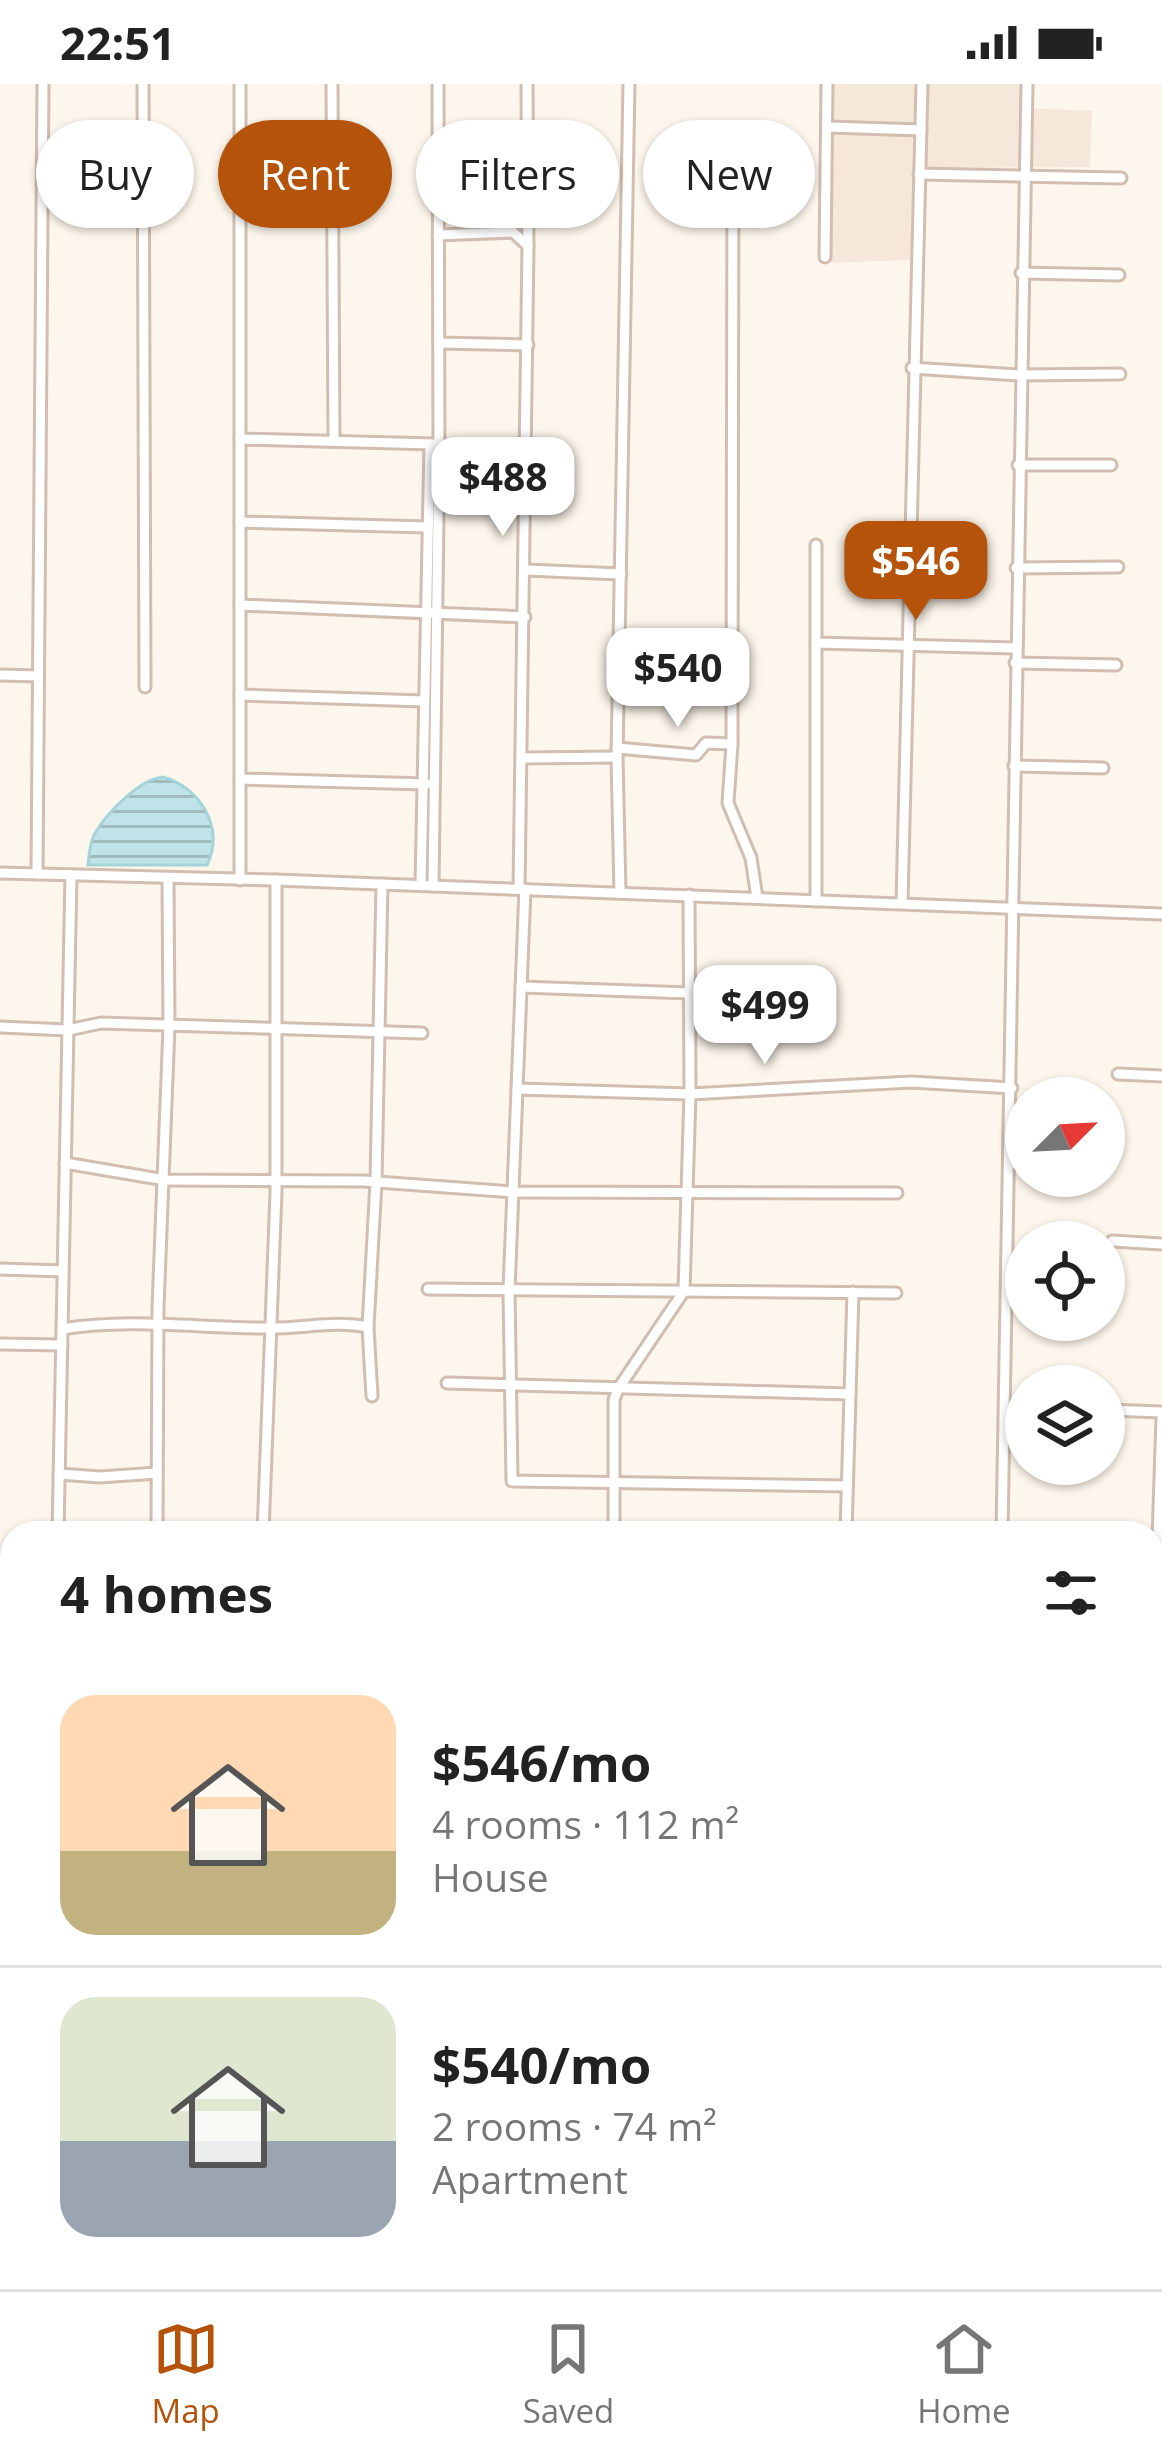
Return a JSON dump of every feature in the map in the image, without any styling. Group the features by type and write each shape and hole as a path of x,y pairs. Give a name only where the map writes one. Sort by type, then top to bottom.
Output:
{"street":[{"path":"37,874 43,84"},
{"path":"143,84 145,687"},
{"path":"240,84 240,880"},
{"path":"332,84 334,441"},
{"path":"427,885 439,344 438,84"},
{"path":"527,84 522,889 509,1290 512,1481 847,1486"},
{"path":"620,893 617,753 629,84"},
{"path":"825,257 827,84"},
{"path":"902,903 922,84"},
{"path":"1012,1077 1016,568 1027,84"},
{"path":"828,127 921,130"},
{"path":"919,174 1121,178"},
{"path":"734,228 728,802 751,858 757,898"},
{"path":"438,235 513,232 528,245"},
{"path":"1021,273 1119,274"},
{"path":"439,344 528,345"},
{"path":"913,368 1019,375 1120,374"},
{"path":"240,439 435,444"},
{"path":"428,784 424,701 435,444"},
{"path":"1018,465 1111,465"},
{"path":"240,523 428,527"},
{"path":"816,545 816,901"},
{"path":"1016,568 1118,566"},
{"path":"526,570 621,574"},
{"path":"240,605 525,617"},
{"path":"816,643 1016,648"},
{"path":"1015,663 1116,665"},
{"path":"0,674 38,676"},
{"path":"240,695 424,701"},
{"path":"522,758 696,754 706,742 731,744"},
{"path":"1014,766 1103,768"},
{"path":"240,779 428,784"},
{"path":"0,873 1162,914"},
{"path":"58,1521 71,875"},
{"path":"157,1521 168,878"},
{"path":"264,1521 273,1329 277,880"},
{"path":"372,1396 368,1327 382,884"},
{"path":"614,1521 614,1400 685,1292 689,895"},
{"path":"520,987 814,993"},
{"path":"0,1028 68,1030 100,1023 422,1034"},
{"path":"1118,1074 1162,1076"},
{"path":"517,1089 690,1094 911,1082 1005,1088"},
{"path":"65,1163 165,1180 376,1182 513,1192 897,1193"},
{"path":"1002,1521 1010,1197"},
{"path":"1125,1242 1162,1244"},
{"path":"0,1269 63,1270"},
{"path":"428,1289 896,1293"},
{"path":"846,1521 853,1292"},
{"path":"62,1329 105,1322 273,1329 328,1322 368,1327"},
{"path":"0,1344 62,1345"},
{"path":"447,1383 850,1394"},
{"path":"1125,1412 1162,1415 1159,1521"},
{"path":"59,1474 157,1473"}],"shaded area":[{"path":"831,84 1023,84 1024,108 1092,111 1090,167 913,168 910,260 826,263"}],"water":[{"path":"163,777 188,790 206,811 213,837 207,865 88,865 93,838 107,817 134,790"}]}
